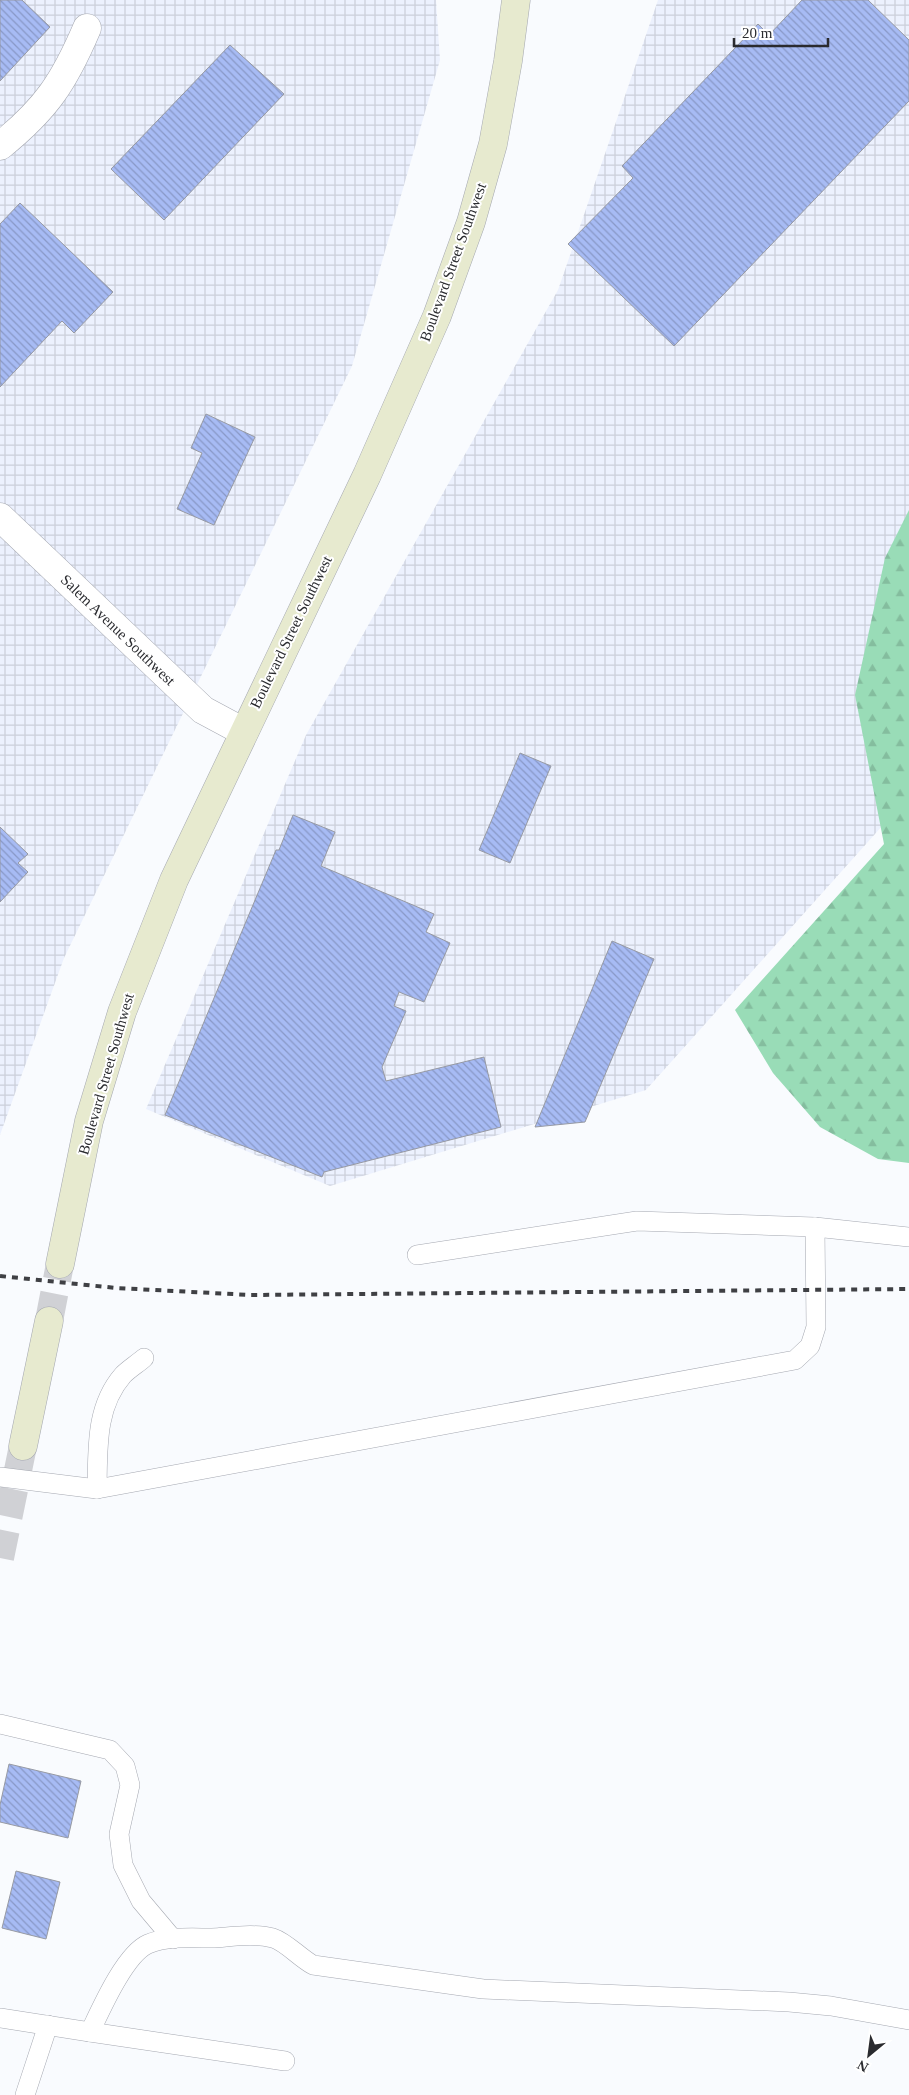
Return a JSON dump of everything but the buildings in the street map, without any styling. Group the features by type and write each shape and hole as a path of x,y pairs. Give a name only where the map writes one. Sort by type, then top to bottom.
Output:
{"main road":[{"name":"Boulevard Street Southwest","path":"60,1264 89,1121 122,1012 174,880 366,475 437,316 471,222 493,144 508,61 516,0"},
{"path":"23,1446 49,1321"}],"street":[{"path":"0,146 25,126 53,95 71,67 87,28"},
{"name":"Salem Avenue Southwest","path":"0,517 203,710 244,732"}],"lane":[{"path":"417,1255 637,1221 815,1227 909,1237"},
{"path":"0,1477 97,1489 795,1360 810,1346 816,1327 815,1227"},
{"path":"97,1489 98,1444 102,1411 112,1391 124,1374 144,1358"},
{"path":"0,1724 110,1750 125,1766 130,1785 119,1834 122,1865 141,1901 173,1939"},
{"path":"90,2032 129,1960 147,1944 173,1939 260,1936 274,1938 290,1948 301,1959 314,1965 483,1989 789,2002 831,2006 909,2020"},
{"path":"0,2018 285,2060"},
{"path":"25,2095 48,2025"}],"shaded area":[{"path":"0,0 436,0 440,60 352,366 64,958 0,1135"},
{"path":"658,0 909,0 909,796 646,1090 330,1186 146,1109 306,735 558,290"}],"green space":[{"path":"909,510 909,1163 878,1159 820,1127 773,1073 735,1010 884,844 855,695 885,558"}],"tunnel":[{"path":"49,1321 60,1264"},
{"path":"0,1558 23,1446"}],"railway":[{"path":"0,1276 116,1288 251,1295 909,1289"}]}
